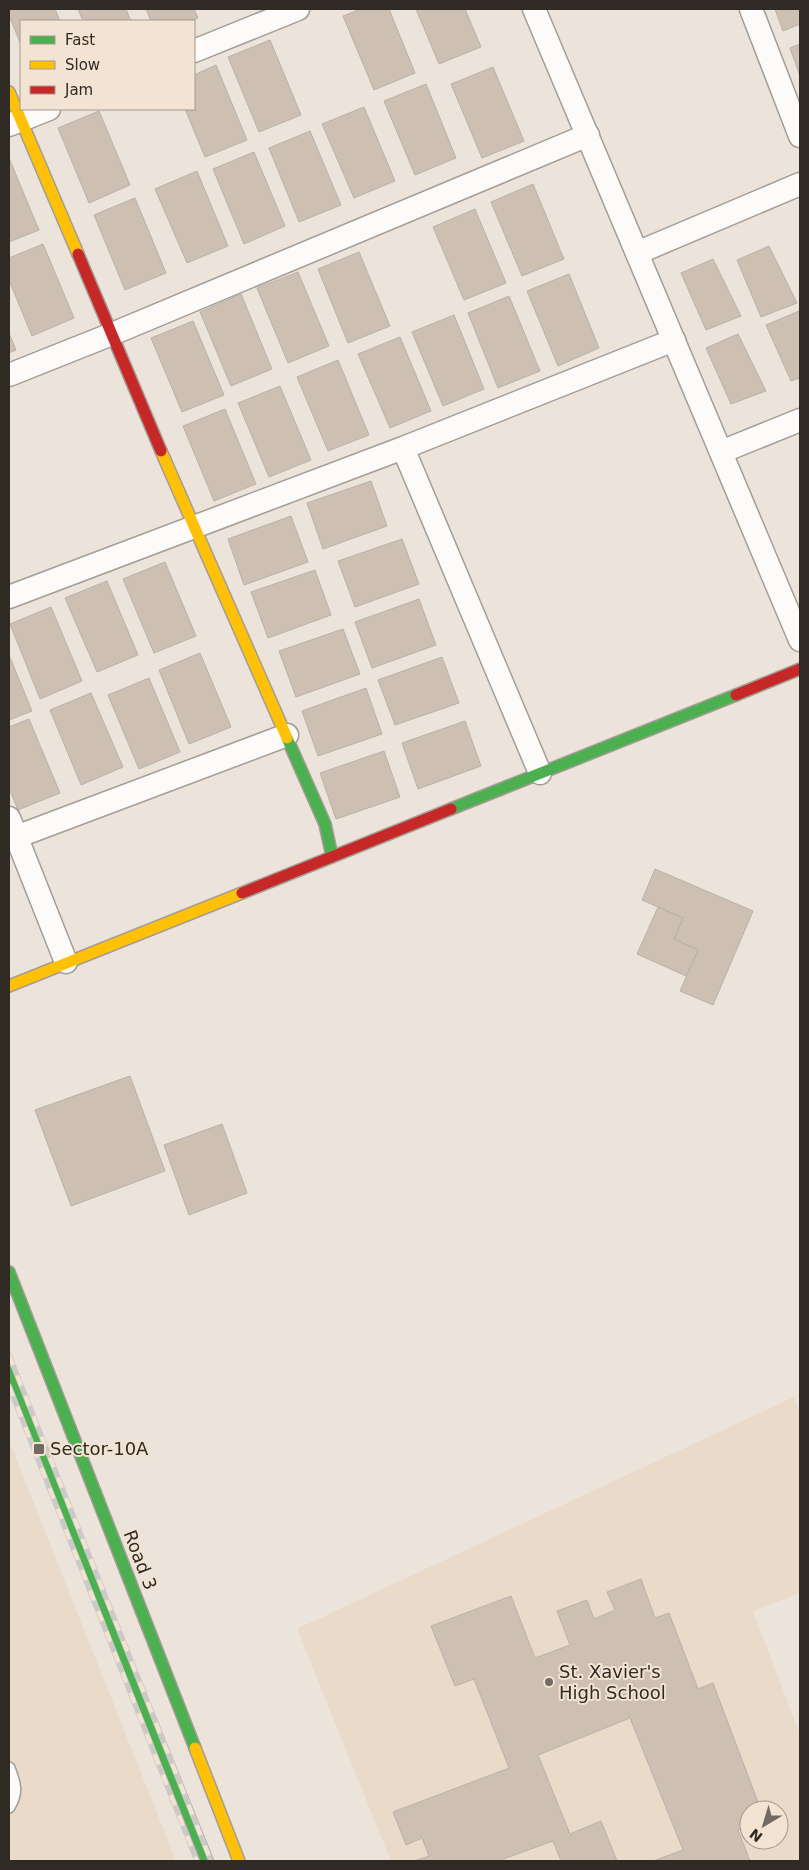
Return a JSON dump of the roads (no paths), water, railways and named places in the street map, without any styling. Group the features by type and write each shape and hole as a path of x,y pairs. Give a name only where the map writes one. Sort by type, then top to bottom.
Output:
{"street":[{"path":"195,51 298,9"},
{"path":"534,9 800,640"},
{"path":"751,9 800,136"},
{"path":"9,92 15,123 112,334 194,528 287,735 325,824 332,856"},
{"path":"15,123 47,110"},
{"path":"9,375 112,334 588,135"},
{"path":"637,253 800,184"},
{"path":"9,597 403,448 674,340"},
{"path":"721,452 800,420"},
{"path":"403,448 540,773"},
{"path":"9,986 800,669"},
{"path":"66,962 12,827 287,735"},
{"name":"Road 3","path":"11,1285 146,1634 239,1861"},
{"path":"9,1372 122,1642 207,1861"}],"lane":[{"path":"9,1768 15,1784 14,1798 9,1808"}],"railway":[{"path":"9,1355 211,1861"},
{"path":"9,1386 197,1861"}],"place":[{"name":"Sector-10A","path":"39,1449"},
{"name":"St. Xavier's High School","path":"549,1682"}]}
